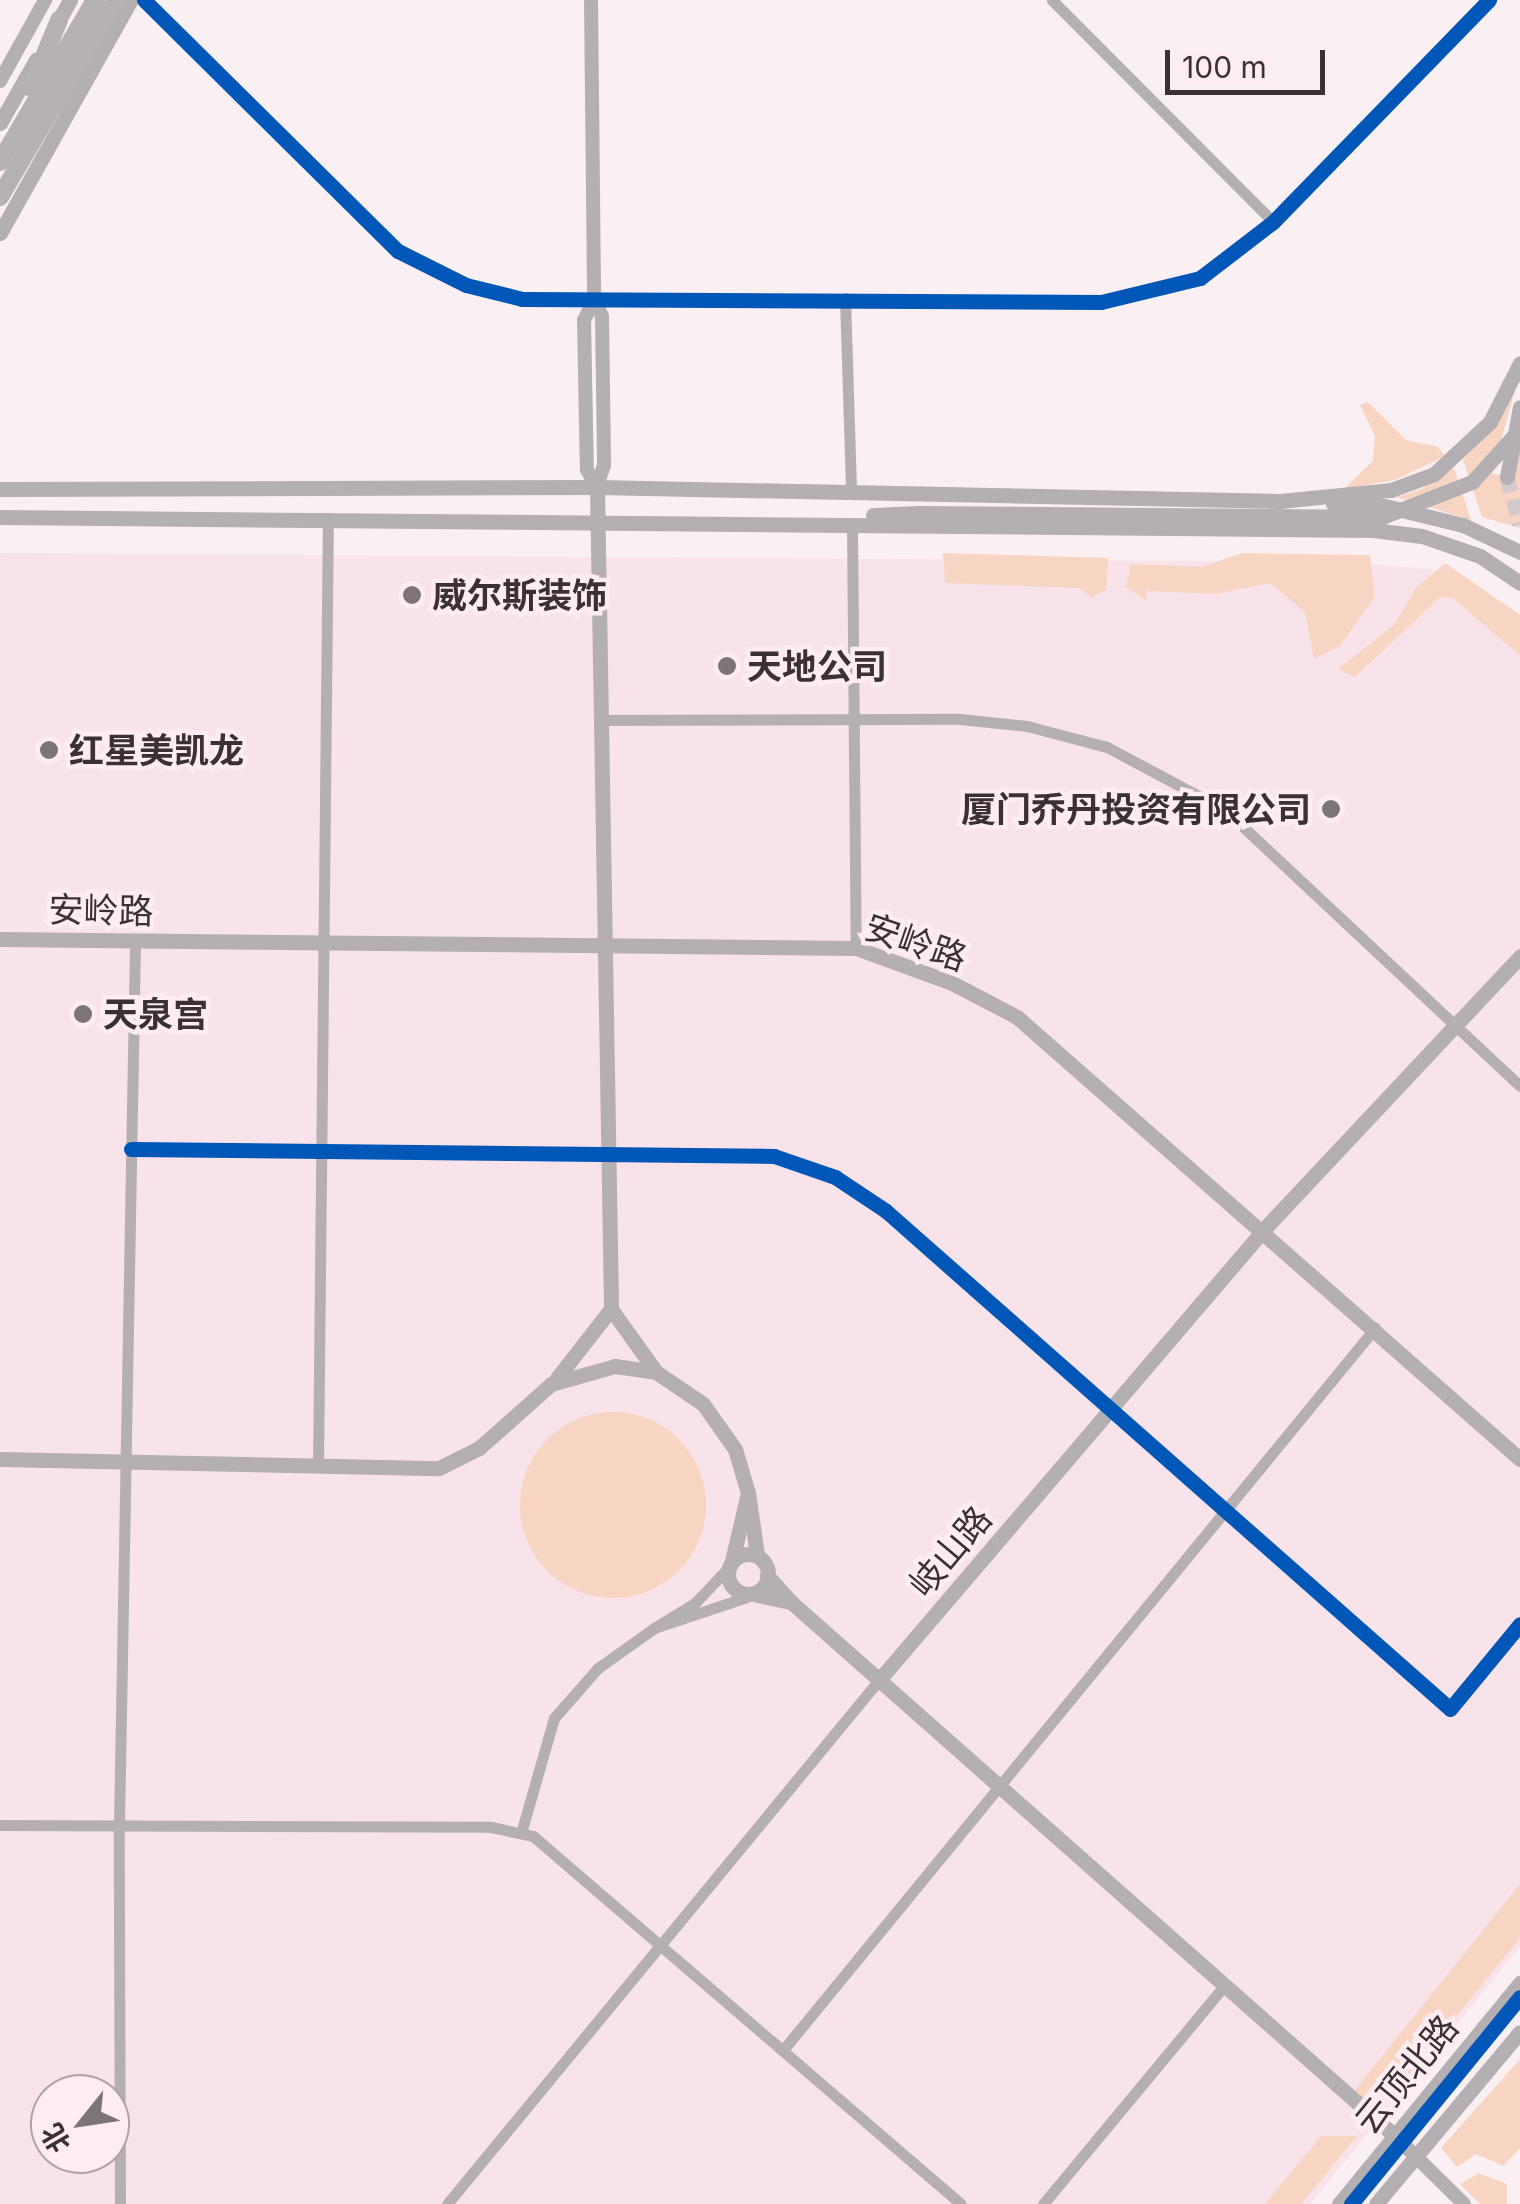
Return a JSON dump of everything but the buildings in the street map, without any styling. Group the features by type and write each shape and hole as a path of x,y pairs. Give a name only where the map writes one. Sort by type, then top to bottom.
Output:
{"highway":[{"path":"0,162 96,0"},
{"path":"0,198 115,0"},
{"path":"0,154 59,20"},
{"path":"0,198 95,59"}],"main road":[{"path":"0,122 70,0"},
{"path":"0,233 131,0"},
{"path":"1280,501 1391,490 1454,460 1490,422 1520,362"},
{"path":"1508,476 1520,408"},
{"path":"754,521 919,513 1382,518 1430,504 1472,482 1520,428"},
{"path":"596,488 610,949 612,1309 656,1372 722,1424 748,1493 757,1555 767,1575 791,1602 1003,1785 1223,1987 1395,2136"},
{"path":"0,489 596,488 1280,501 1385,506 1462,525 1520,552"},
{"path":"0,517 754,521 1373,530 1422,536 1464,551 1520,582"},
{"name":"安岭路","path":"0,939 610,949 856,948 952,982 1017,1017 1264,1228 1520,1459"},
{"name":"岐山路","path":"880,1680 1264,1228 1520,956"},
{"path":"0,1459 420,1470 460,1462 551,1384 612,1309"},
{"path":"551,1384 615,1366 656,1372"},
{"path":"748,1493 730,1564 730,1580 752,1596 791,1602"},
{"path":"730,1564 744,1552 757,1555"},
{"path":"752,1596 767,1575"},
{"name":"云顶北路","path":"1339,2204 1520,1983"},
{"name":"云顶北路","path":"1376,2204 1520,2032"}],"street":[{"path":"0,81 45,0"},
{"path":"144,0 398,251 466,285 522,299 1100,302 1148,295 1200,278 1272,222 1488,0"},
{"path":"596,488 604,464 602,316 594,299 590,0 603,0"},
{"path":"1052,0 1272,222"},
{"path":"845,298 851,492"},
{"path":"318,1466 328,518"},
{"path":"852,524 856,948"},
{"path":"604,720 852,720 1027,726 1108,746 1176,778 1225,810 1520,1086"},
{"path":"120,2204 124,1462 135,941"},
{"path":"131,1149 774,1156 834,1176 886,1211 1113,1406 1450,1709 1520,1624"},
{"path":"783,2050 1376,1328"},
{"path":"521,1833 554,1718 598,1668 695,1603 730,1564"},
{"path":"654,1628 752,1596"},
{"name":"岐山路","path":"447,2204 658,1942 880,1680"},
{"path":"0,1825 491,1827 521,1833 658,1942 961,2204"},
{"path":"1043,2204 1223,1987"},
{"path":"1395,2136 1464,2204"}],"shaded area":[{"path":"1515,390 1492,474 1511,475 1520,436 1520,528 1482,517 1463,460"},
{"path":"1368,402 1406,440 1438,447 1445,456 1395,480 1344,489 1373,461 1375,436 1360,405"},
{"path":"1454,468 1471,520 1396,497 1421,489"},
{"path":"0,553 1348,562 1449,571 1520,621 1520,1947 1310,2204 0,2204"},
{"path":"943,553 1108,558 1106,590 1091,598 1080,588 945,583"},
{"path":"1242,553 1370,555 1375,596 1340,646 1314,659 1305,612 1270,583 1215,594 1147,591 1145,600 1126,587 1131,564 1202,567"},
{"path":"1445,563 1520,615 1520,656 1453,598 1440,597 1355,677 1338,669 1394,625 1416,588"},
{"path":"613,1412 649,1419 679,1439 699,1469 706,1505 699,1541 679,1571 649,1591 613,1598 577,1591 547,1571 527,1541 520,1505 527,1469 547,1439 577,1419"},
{"path":"1520,1884 1520,1938 1381,2109 1351,2095"},
{"path":"1520,2059 1520,2148 1503,2166 1476,2154 1457,2167 1441,2148"},
{"path":"1321,2136 1357,2136 1301,2204 1265,2204"},
{"path":"1479,2173 1507,2184 1507,2204 1480,2204 1460,2184"}],"tunnel":[{"path":"1507,477 1520,524"}],"cycle path":[{"path":"144,0 398,251 466,285 522,299 1101,302 1200,278 1273,222 1489,0"},
{"path":"131,1149 774,1156 835,1177 886,1211 1450,1709 1520,1624"},
{"path":"1351,2204 1520,1997"}],"place":[{"name":"威尔斯装饰","path":"412,595"},
{"name":"天地公司","path":"727,666"},
{"name":"红星美凯龙","path":"49,750"},
{"name":"厦门乔丹投资有限公司","path":"1331,809"},
{"name":"天泉宫","path":"83,1014"}]}
